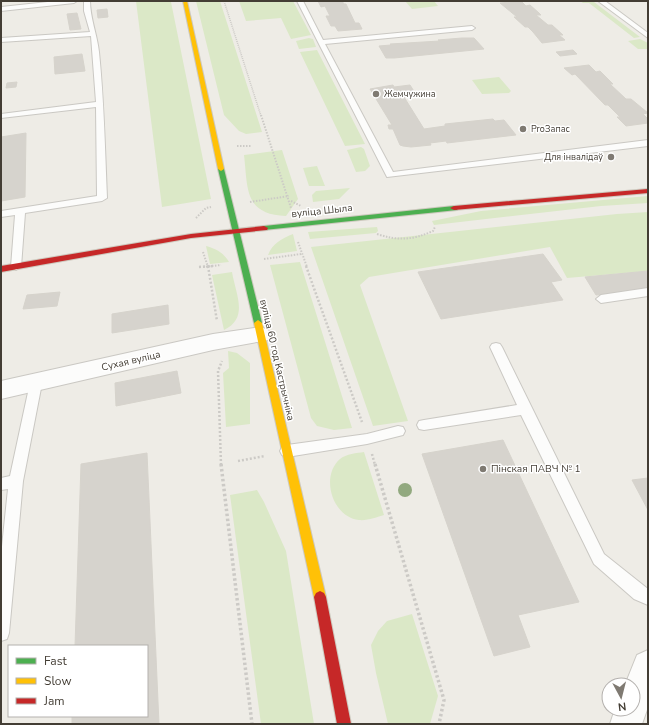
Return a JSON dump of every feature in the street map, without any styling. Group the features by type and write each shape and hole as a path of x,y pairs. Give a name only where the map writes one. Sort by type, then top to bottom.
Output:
{"street":[{"name":"вуліца 60 год Кастрычніка","path":"185,1 235,232 261,335 316,574 344,724"},
{"name":"вуліца Шыла","path":"1,270 192,236 522,201 648,191"},
{"name":"Сухая вуліца","path":"1,390 213,342 261,335"},
{"path":"641,684 647,669"}],"lane":[{"path":"1,9 74,1"},
{"path":"1,214 102,198 100,104 94,34 87,1"},
{"path":"300,1 390,175 648,142"},
{"path":"600,1 648,36"},
{"path":"321,42 472,28"},
{"path":"1,40 94,34"},
{"path":"1,116 100,104"},
{"path":"16,267 20,211"},
{"path":"601,299 648,292"},
{"path":"496,346 525,409 600,559 640,594 648,597"},
{"path":"1,633 16,481 36,383"},
{"path":"424,424 525,409"},
{"path":"287,452 368,439 398,431"},
{"path":"1,484 16,481"}],"path":[{"path":"224,1 290,201 293,225 302,257 368,439 444,700 439,724"},
{"path":"199,267 208,267"},
{"path":"220,422 220,462 252,724"}],"green space":[{"path":"136,1 171,2 211,199 162,207"},
{"path":"196,1 220,1 262,132 246,134 239,131 224,115"},
{"path":"239,1 293,1 311,35 291,39 281,18 246,21"},
{"path":"405,1 434,1 438,6 412,9"},
{"path":"580,1 594,2 640,37 634,38 589,3 583,3"},
{"path":"309,38 313,39 316,47 299,49 296,41"},
{"path":"640,39 648,43 648,49 638,49 628,41"},
{"path":"317,50 365,144 345,146 300,52"},
{"path":"499,77 511,91 509,93 482,94 472,80"},
{"path":"361,147 364,149 370,166 365,171 356,172 347,150"},
{"path":"282,150 298,199 286,216 272,214 255,205 248,189 244,155"},
{"path":"317,166 325,186 309,186 303,168"},
{"path":"350,188 339,199 313,202 312,195 316,191"},
{"path":"648,196 648,203 601,206 434,225 432,221 481,211"},
{"path":"648,212 648,271 567,278 550,247 369,277 360,285 408,421 373,426 311,247 617,214"},
{"path":"377,227 378,231 376,233 310,239 308,232"},
{"path":"293,234 297,251 268,255 272,247"},
{"path":"206,246 219,251 229,262 210,264"},
{"path":"300,262 352,428 334,430 317,426 311,418 270,265"},
{"path":"232,272 238,297 239,312 232,325 224,330 212,275"},
{"path":"228,351 237,353 250,363 250,424 226,427 223,373 229,368"},
{"path":"364,452 384,515 359,520 342,512 332,495 330,485 334,466 342,457"},
{"path":"257,490 286,551 314,724 261,724 230,495"},
{"path":"412,614 438,696 430,724 388,724 371,645 378,631 387,621"}],"building":[{"path":"318,1 342,1 346,4 355,23 359,23 362,29 338,31 335,26 331,26 326,16 330,16 325,6 321,7"},
{"path":"521,1 526,6 530,5 541,15 536,15 548,25 552,25 563,35 559,35 565,40 542,43 528,27 525,27 514,17 517,17 500,3"},
{"path":"107,9 108,17 98,18 97,10"},
{"path":"77,13 81,29 70,30 67,14"},
{"path":"474,38 484,49 386,58 379,46 391,45 390,44"},
{"path":"573,50 577,54 560,56 556,52"},
{"path":"82,54 85,71 55,74 54,57"},
{"path":"589,65 596,72 600,71 613,84 610,84 626,99 631,99 648,113 643,114 648,119 648,123 626,126 617,117 620,117 608,105 605,105 575,74 572,75 564,68"},
{"path":"17,82 16,87 6,88 7,83"},
{"path":"393,85 394,87 410,85 417,96 404,97 424,129 445,126 445,124 493,119 495,121 504,120 516,135 447,143 446,141 430,143 431,145 411,147 400,145 393,129 389,129 388,125 392,125 370,89"},
{"path":"26,133 25,197 1,201 1,137"},
{"path":"543,254 562,280 551,282 563,300 441,319 418,272"},
{"path":"648,271 648,290 596,295 585,277"},
{"path":"60,292 57,306 23,309 27,295"},
{"path":"168,305 169,324 112,333 112,314"},
{"path":"177,371 181,393 116,406 115,383"},
{"path":"503,440 579,602 518,615 530,647 494,656 422,454"},
{"path":"147,453 159,724 72,724 72,717 148,717 148,645 75,645 81,464"},
{"path":"648,478 648,510 632,480"}],"traffic: fast":[{"path":"221,169 258,323"},
{"path":"264,228 454,208"}],"traffic: slow":[{"path":"185,1 221,169"},
{"path":"258,323 320,597"}],"traffic: jam":[{"path":"454,208 648,191"},
{"path":"1,269 191,236 264,228"},
{"path":"320,597 344,724"}],"place":[{"name":"Жемчужина","path":"376,94"},
{"name":"ProЗапас","path":"523,129"},
{"name":"Для інвалідаў","path":"611,157"},
{"name":"Пінская ПАВЧ № 1","path":"483,469"}]}
